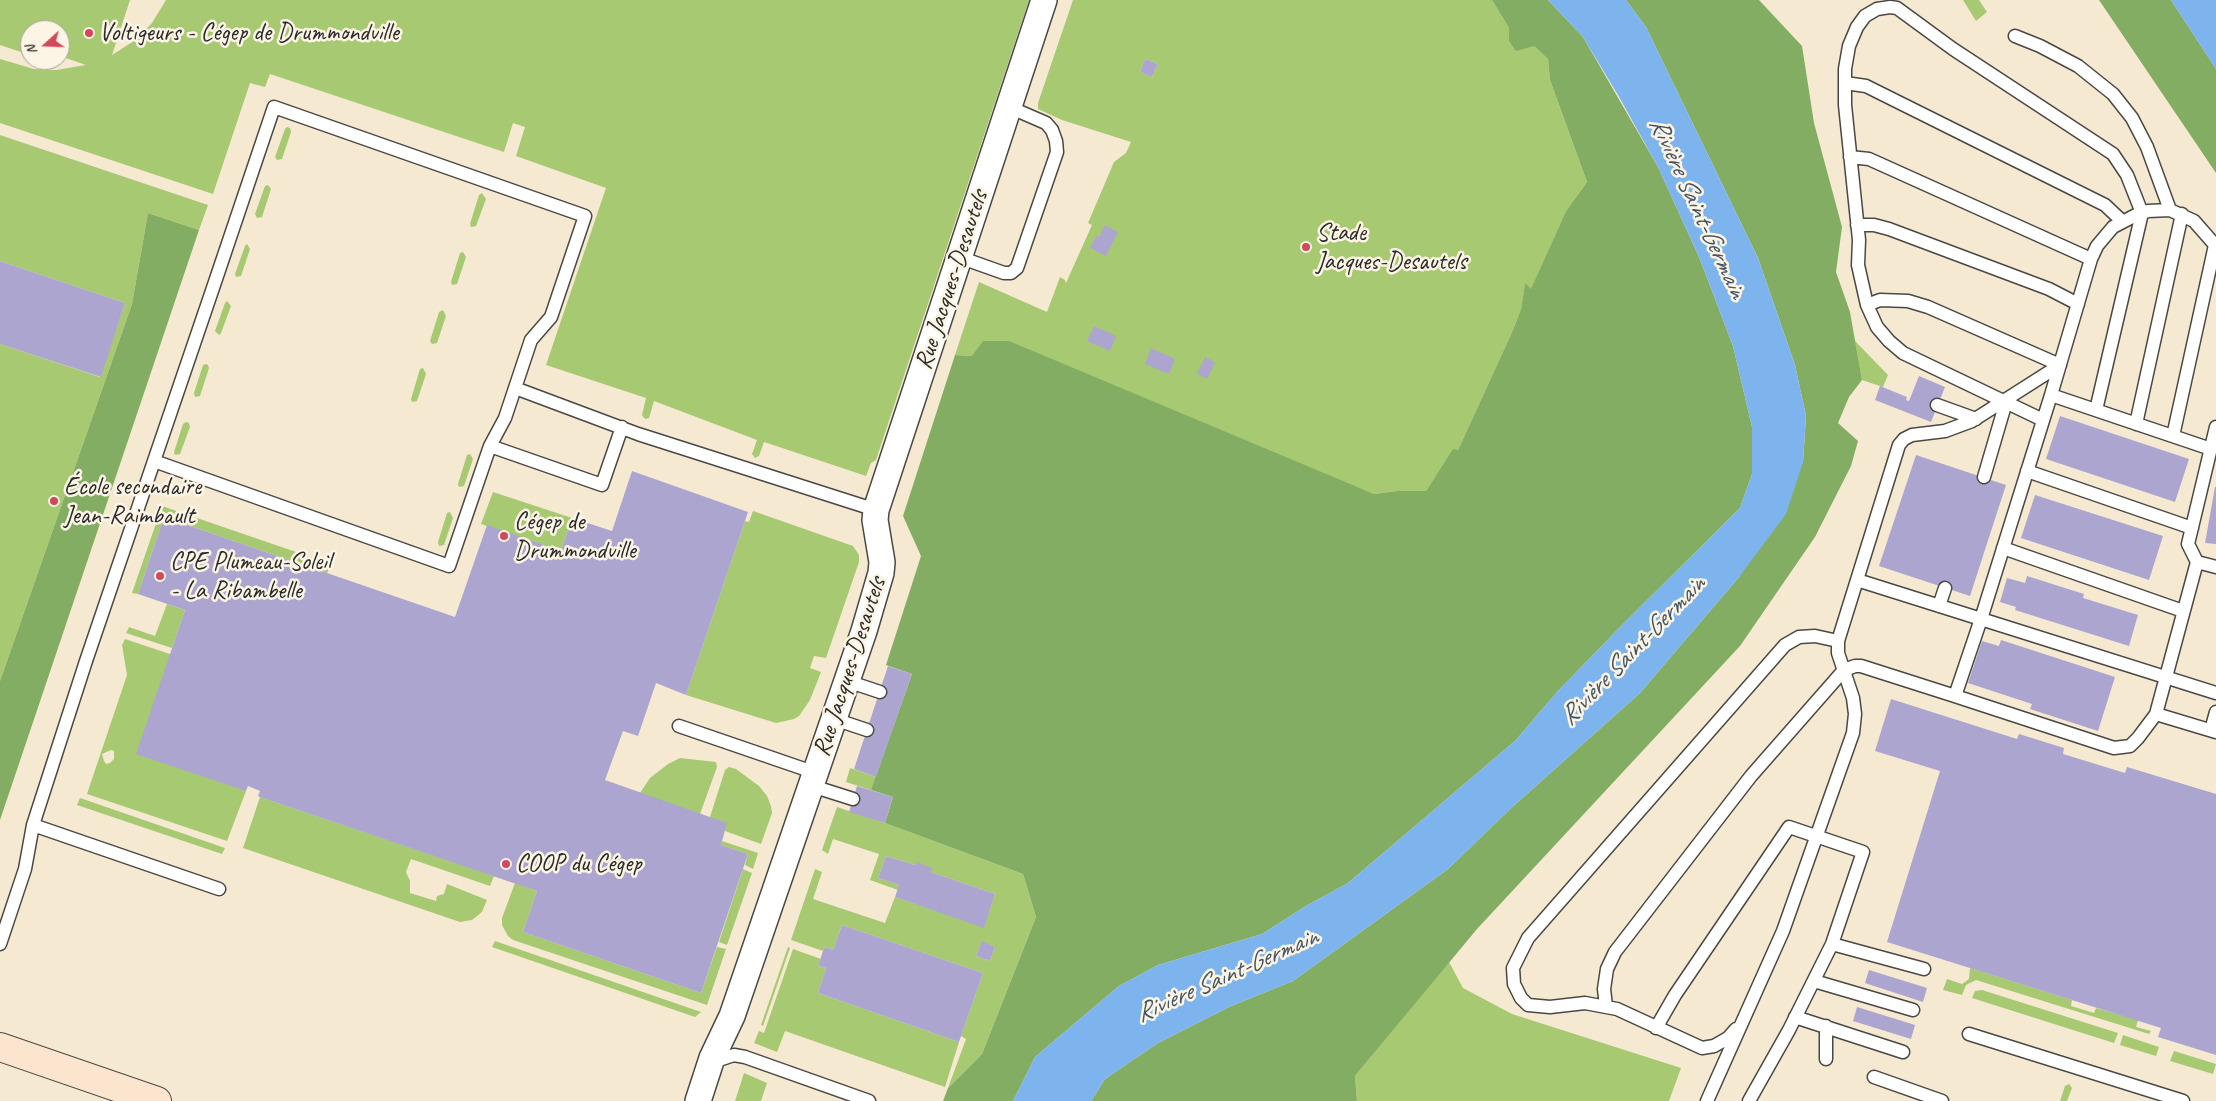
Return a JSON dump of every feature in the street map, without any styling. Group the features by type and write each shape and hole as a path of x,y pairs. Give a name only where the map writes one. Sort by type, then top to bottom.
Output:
{"street":[{"name":"Rue Jacques-Desautels","path":"698,1101 712,1058 732,1016 814,779 882,573 875,520 876,510 1044,0"},
{"path":"0,1047 157,1101"}],"lane":[{"path":"2043,420 1903,353 1877,327 1867,305 1858,265 1857,225 1845,83 1849,46 1856,27 1865,16 1876,10 1890,7 1897,8 1953,49 2113,154 2127,175 2142,213 2096,410"},
{"path":"2015,36 2040,46 2078,66 2114,94 2132,118 2148,147 2176,212 2136,424"},
{"path":"1845,83 1866,86 2105,205 2122,221"},
{"path":"0,944 25,869 33,825 154,461 274,107 585,216 550,317 531,340 504,418 490,446 448,566 154,461"},
{"path":"959,257 1004,274 1011,273 1017,268 1057,152 1052,130 1046,123 1009,107"},
{"path":"1850,157 1869,159 2091,258"},
{"path":"1955,696 2051,395 2091,258 2113,226 2142,213 2176,212 2194,221 2215,246 2173,436"},
{"path":"1857,225 1874,225 1889,229 2049,290 2078,304"},
{"path":"1867,305 1880,300 1894,300 1922,305 2060,365"},
{"path":"1707,1101 1782,931 1853,733 1855,714 1853,698 1838,653 1838,641 1900,445 1904,439 1912,435 1959,428 2006,402 2060,365"},
{"path":"515,388 622,428 876,510"},
{"path":"2051,395 2212,449"},
{"path":"1984,477 2006,402"},
{"path":"1938,405 1976,419"},
{"path":"1606,1006 1604,989 1607,969 1615,952 1751,776 1844,670 1861,666 2114,748 2130,746 2156,714 2166,677 2197,562 2188,544 2216,427"},
{"path":"490,446 602,485 622,428"},
{"path":"2027,471 2192,528"},
{"path":"2003,548 2183,611"},
{"path":"2197,562 2216,567"},
{"path":"1858,580 2216,693"},
{"path":"1940,606 1945,588"},
{"path":"1742,1021 1728,1038 1714,1046 1702,1048 1617,1009 1606,1006 1585,1003 1538,1008 1528,1005 1514,984 1513,968 1528,938 1785,645 1799,638 1815,636 1838,641"},
{"path":"847,681 880,692"},
{"path":"2156,714 2214,731 2216,712"},
{"path":"834,719 867,730"},
{"path":"680,726 814,779 853,799"},
{"path":"33,825 219,889"},
{"path":"1656,1028 1675,995 1789,827 1863,852 1832,944 1749,1101"},
{"path":"1832,944 1924,969"},
{"path":"1814,981 1913,1010"},
{"path":"1795,1017 1903,1052"},
{"path":"1826,1026 1826,1059"},
{"path":"1969,1034 2184,1101"},
{"path":"712,1058 719,1060 734,1055 745,1057 869,1101"},
{"path":"1874,1077 1942,1101"}],"green space":[{"path":"0,0 130,0 112,55 137,39 152,23 166,0 1029,0 876,460 871,463 866,476 764,442 759,456 755,458 752,454 757,440 654,401 649,418 645,419 642,415 646,398 546,365 606,188 516,156 525,127 513,123 504,152 270,74 265,87 250,83 213,194 0,123 0,59 20,65 20,70 70,70 70,68 86,65 70,59 70,20 20,20 20,52 0,45"},
{"name":"Stade Jacques-Desautels","path":"1073,0 1492,0 1509,28 1509,41 1534,46 1548,59 1550,80 1587,182 1566,211 1531,290 1525,284 1521,309 1513,330 1458,450 1453,450 1426,491 1397,491 1374,494 1330,477 972,356 955,355 979,282 1047,312 1060,277 1066,283 1092,225 1088,223 1114,162 1126,153 1131,142 1062,120 1038,109 1038,103","holes":["1145,59 1158,64 1152,77 1140,72"]},
{"path":"1492,0 1548,0 1583,37 1658,167 1699,257 1733,346 1752,427 1752,474 1740,508 1557,692 1516,740 1348,883 1306,906 1262,934 1158,965 1119,986 1035,1057 1013,1101 943,1101 948,1088 982,1054 1036,917 1023,874 885,823 893,797 871,790 912,674 886,665 921,556 903,516 955,355 972,356 983,341 1009,341 1374,494 1397,491 1426,491 1453,449 1458,450 1513,330 1521,309 1525,283 1531,289 1566,211 1587,182 1550,80 1548,59 1534,46 1516,51 1509,41 1509,28"},
{"path":"1626,0 1759,0 1802,46 1814,123 1842,227 1836,272 1850,312 1862,380 1849,397 1838,423 1858,441 1851,466 1815,537 1740,646 1477,929 1355,1076 1357,1101 1091,1101 1105,1079 1158,1043 1231,1006 1293,981 1448,869 1509,810 1640,693 1739,577 1803,462 1806,416 1795,365 1758,258 1646,27"},
{"path":"1963,0 1979,0 1987,12 1976,21"},
{"path":"2099,0 2171,0 2216,69 2216,173"},
{"path":"287,127 290,128 291,132 282,159 277,160 275,157"},
{"path":"0,135 208,205 199,230 148,213 132,304 0,681 0,344 100,377 125,303 0,261"},
{"path":"268,185 271,189 262,217 257,218 255,214 265,186"},
{"path":"482,193 486,199 476,226 471,227 470,224 479,195"},
{"path":"148,213 199,230 0,820 0,681 132,304"},
{"path":"247,244 250,249 241,276 236,277 235,274"},
{"path":"463,252 466,257 457,284 452,285 451,282 460,253"},
{"path":"227,301 231,306 219,335 215,331"},
{"path":"443,310 446,316 437,343 432,344 430,341 439,312"},
{"path":"1855,341 1888,375 1883,387 1862,380"},
{"path":"206,364 209,368 200,396 195,397 194,393 203,365"},
{"path":"423,368 426,374 417,401 412,402 411,399 420,369"},
{"path":"189,423 190,427 180,454 175,455 174,452 183,424"},
{"path":"470,454 473,459 464,486 459,487 458,484 467,455"},
{"path":"493,492 572,518 561,551 481,524"},
{"path":"162,506 331,564 327,573 164,517 138,594 132,593"},
{"path":"753,511 853,546 859,555 859,562 826,658 814,656 810,668 821,672 810,700 799,716 776,723 686,695 745,521 749,522"},
{"path":"450,512 453,518 444,545 439,546 438,542 447,513"},
{"path":"167,604 185,610 172,648 126,633 129,627 155,636"},
{"path":"125,639 170,654 246,791 227,841 87,794 127,675 122,645","holes":["111,750 114,751 114,759 106,764 102,754"]},
{"path":"680,758 716,762 717,767 700,814 640,793 650,778 668,764"},
{"path":"729,767 736,769 759,786 767,796 772,813 761,844 725,831 710,817 725,770"},
{"path":"850,768 876,777 871,790 846,782"},
{"path":"260,797 494,876 490,886 411,859 406,872 410,881 410,893 436,901 437,896 444,894 447,884 487,900 482,912 472,920 460,922 243,848"},
{"path":"80,798 225,848 222,854 77,805"},
{"path":"837,807 1023,874 1036,917 982,1054 948,1088 966,1039 961,1036 983,973 842,925 833,950 825,947 823,951 791,940 815,869 822,872 813,899 885,923 895,897 984,927 995,894 931,872 931,868 886,856 878,878 899,885 898,890 870,880 879,854 833,839 828,854 822,850","holes":["982,942 995,947 990,961 976,956"]},
{"path":"722,841 758,853 753,869 745,865 748,854 721,845"},
{"path":"743,869 752,873 727,945 719,942"},
{"path":"515,883 537,891 523,932 701,993 717,947 726,949 707,1005 513,940 508,936 502,925 502,918"},
{"path":"495,941 701,1012 695,1017 492,947"},
{"path":"788,947 790,948 763,1026 761,1025"},
{"path":"793,949 821,959 818,966 826,968 818,993 959,1042 945,1087 785,1031 777,1052 754,1043 759,1031 764,1033"},
{"path":"1449,962 1463,988 1512,1014 1681,1068 1669,1101 1357,1101 1355,1076"},
{"path":"1970,968 2072,1000 2071,1006 2094,1013 2096,1008 2138,1020 2136,1027 2151,1031 2149,1034 1976,980 1966,985 1962,995 1943,990 1947,979 1962,984 1969,979"},
{"path":"1982,990 2118,1033 2114,1043 1972,998 1975,991"},
{"path":"2123,1035 2159,1047 2156,1056 2120,1045"},
{"path":"2174,1051 2216,1064 2213,1074 2170,1061"},
{"path":"744,1073 767,1083 761,1101 735,1101"},
{"path":"2069,1084 2072,1088 2067,1101 2060,1101 2065,1086"}],"water":[{"name":"Rivière Saint-Germain","path":"1548,0 1626,0 1646,27 1758,258 1795,365 1806,416 1803,462 1786,514 1739,577 1640,693 1509,810 1448,869 1293,981 1231,1006 1158,1043 1105,1079 1091,1101 1013,1101 1035,1057 1119,986 1158,965 1262,934 1306,906 1348,883 1516,740 1557,692 1740,508 1752,474 1752,427 1733,346 1699,257 1658,167 1583,37"},
{"path":"2171,0 2216,0 2216,69 2214,66"}],"building":[{"path":"1145,59 1158,64 1152,77 1140,72"},
{"path":"1105,225 1118,232 1106,256 1090,248 1096,236 1099,237"},
{"path":"0,261 125,303 101,377 0,344"},
{"path":"1094,326 1116,336 1110,351 1087,341"},
{"path":"1151,348 1175,359 1169,374 1145,364"},
{"path":"1205,357 1215,362 1207,379 1197,374"},
{"path":"1919,376 1945,387 1931,422 1875,400 1880,386 1907,397 1906,400 1909,401"},
{"path":"2060,416 2189,459 2175,502 2046,459"},
{"path":"1916,455 2006,485 1970,596 1879,566"},
{"path":"632,471 748,512 686,695 656,683 638,736 623,731 605,780 727,823 721,845 748,854 701,993 523,932 537,891 260,797 258,796 260,791 248,786 246,791 136,754 185,610 138,594 164,517 455,617 487,525 561,551 572,518 612,531"},
{"path":"2216,487 2216,544 2205,543"},
{"path":"2035,495 2163,536 2149,580 2021,538"},
{"path":"2027,576 2084,594 2083,598 2138,615 2129,646 2015,610 2016,607 2000,602 2007,578 2025,583"},
{"path":"2001,640 2115,677 2098,731 2030,709 2032,704 1968,683 1982,641 1999,646"},
{"path":"888,666 912,674 876,777 854,769"},
{"path":"1891,699 2017,739 2019,734 2064,748 2063,754 2125,773 2127,767 2216,794 2216,1055 2158,1037 2161,1028 1887,942 1940,771 1875,751"},
{"path":"857,786 893,797 885,823 849,812"},
{"path":"886,856 915,865 916,862 932,868 931,872 995,894 984,928 895,897 899,885 878,878"},
{"path":"842,925 983,973 959,1042 818,993 826,968 818,966 823,951 825,947 833,950"},
{"path":"982,941 995,947 990,961 976,956"},
{"path":"1869,970 1927,988 1923,1002 1865,983"},
{"path":"1857,1007 1915,1025 1911,1039 1853,1021"}],"place":[{"name":"Voltigeurs - Cégep de Drummondville","path":"89,33"},
{"name":"Stade Jacques-Desautels","path":"1306,247"},
{"name":"École secondaire Jean-Raimbault","path":"54,501"},
{"name":"Cégep de Drummondville","path":"504,536"},
{"name":"CPE Plumeau-Soleil - La Ribambelle","path":"160,576"},
{"name":"COOP du Cégep","path":"506,864"}]}
